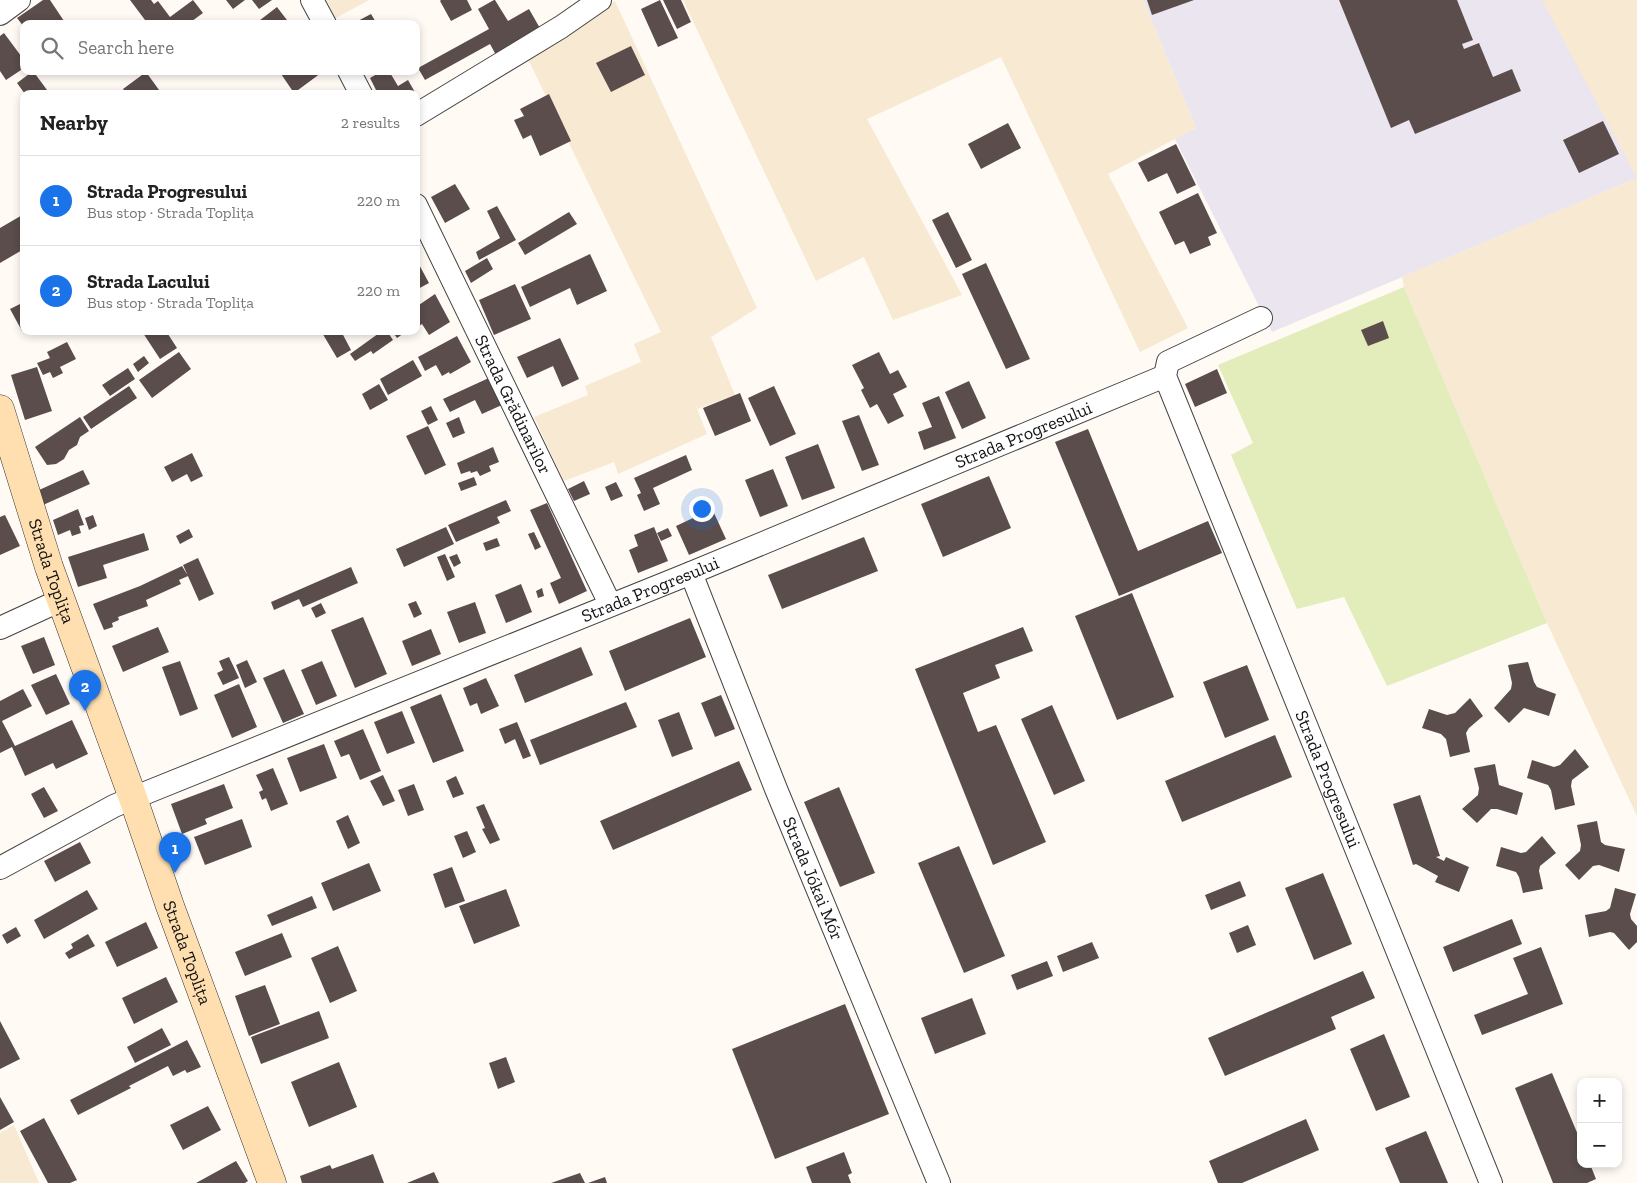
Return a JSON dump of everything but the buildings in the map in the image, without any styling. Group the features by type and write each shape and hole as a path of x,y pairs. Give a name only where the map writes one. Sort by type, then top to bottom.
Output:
{"main road":[{"name":"Strada Toplița","path":"0,409 49,567 170,906 272,1183"}],"street":[{"path":"0,14 19,0"},
{"path":"312,0 322,20"},
{"path":"420,113 561,27 600,0"},
{"path":"351,75 359,90"},
{"name":"Strada Grădinarilor","path":"420,213 610,604"},
{"path":"1165,376 1168,362 1261,318"},
{"name":"Strada Progresului","path":"0,868 114,806 610,604 691,573 1165,376 1491,1183"},
{"name":"Strada Jókai Mór","path":"691,573 776,789 939,1183"},
{"path":"0,628 61,600"}],"shaded area":[{"path":"322,0 369,0 332,20"},
{"path":"683,0 1143,0 1196,128 1108,174 1188,328 1140,352 1001,57 867,119 962,295 893,320 864,257 816,281"},
{"path":"1143,0 1545,0 1637,178 1272,332 1175,139 1196,128"},
{"path":"1542,0 1637,0 1637,178"},
{"path":"615,1 757,308 711,337 735,395 697,409 707,434 618,474 614,462 564,481 534,417 588,395 585,386 641,362 634,344 661,332 527,57"},
{"path":"1637,178 1637,816 1547,623 1404,287 1402,277"},
{"path":"14,1125 39,1183 0,1183 0,1133"}],"green space":[{"path":"1404,287 1547,623 1387,686 1344,597 1297,609 1231,455 1253,443 1218,365"}],"place":[{"name":"Strada Lacului","path":"85,711"},
{"name":"Strada Progresului","path":"175,873"}]}
